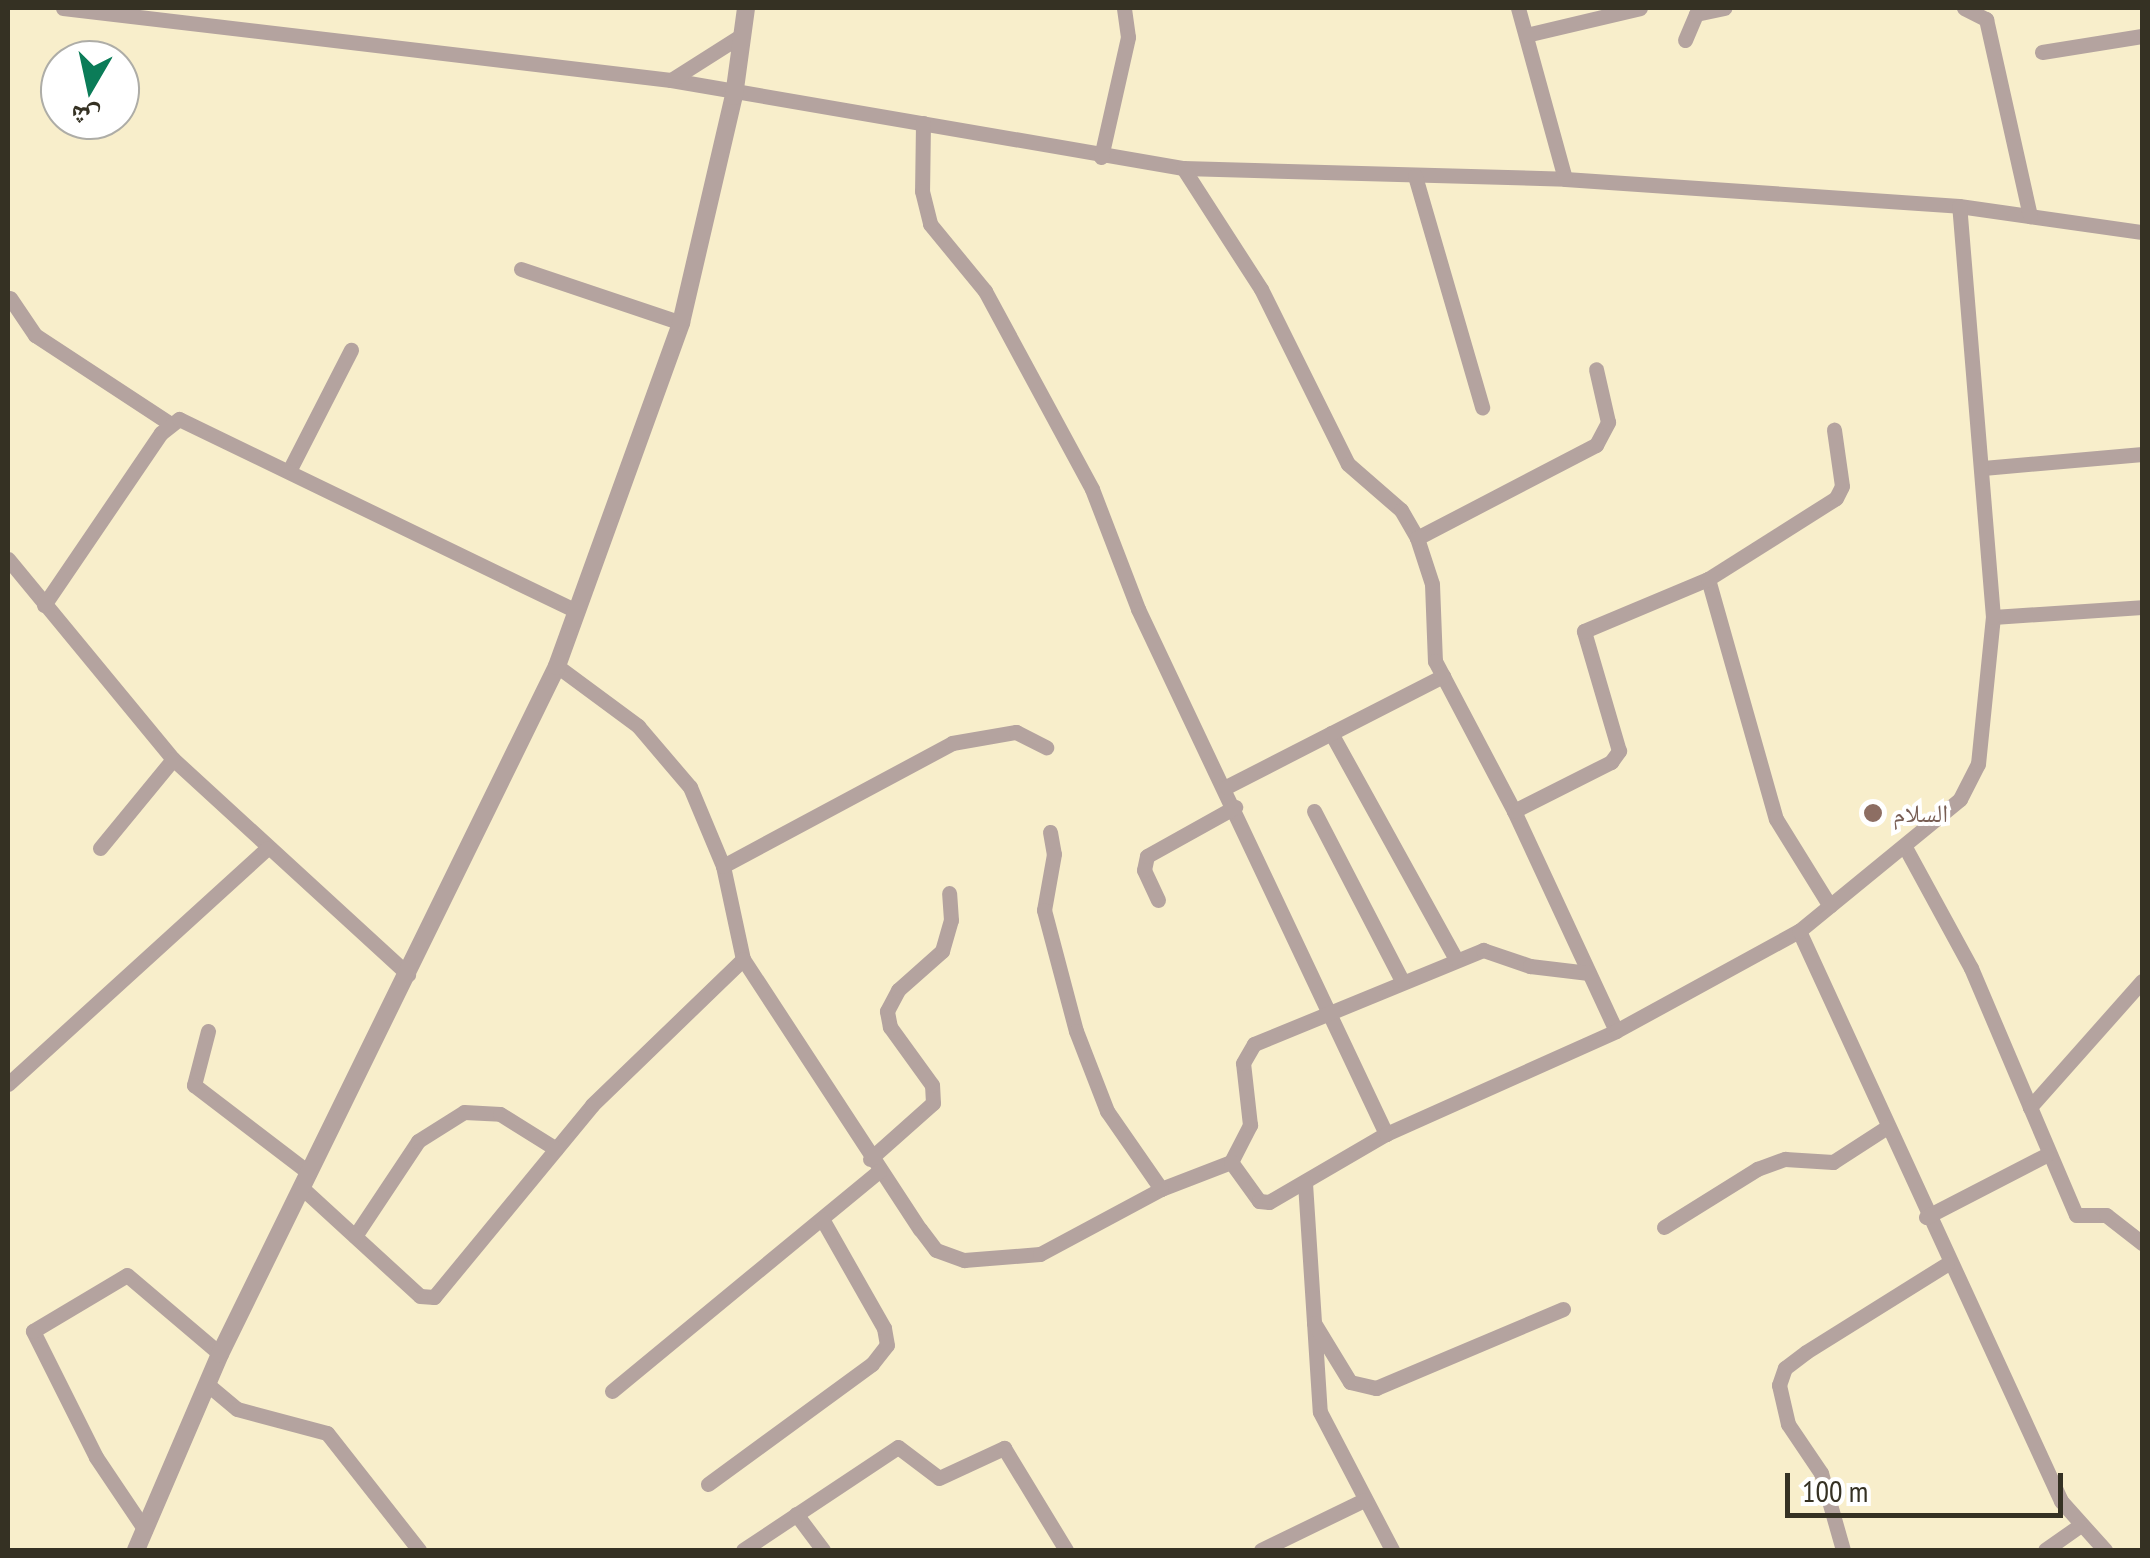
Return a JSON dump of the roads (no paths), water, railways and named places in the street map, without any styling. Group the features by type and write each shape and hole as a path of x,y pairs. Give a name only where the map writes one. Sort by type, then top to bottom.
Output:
{"street":[{"path":"63,8 671,80 734,96 923,123 1101,157 1183,168 1565,178 1959,206 2142,232"},
{"path":"208,25 215,8"},
{"path":"136,1550 220,1354 557,666 681,323 734,96 746,8"},
{"path":"1101,157 1128,37 1124,8"},
{"path":"1518,8 1565,178"},
{"path":"1526,34 1640,8"},
{"path":"1685,40 1696,14 1724,8"},
{"path":"1964,8 1985,13 2030,216"},
{"path":"671,80 742,35"},
{"path":"2042,52 2142,36"},
{"path":"923,123 922,191 930,224 985,291 1062,432 1138,609 1333,1011 1386,1134"},
{"path":"1183,168 1262,289 1348,464 1401,510 1418,538 1432,584 1430,644 1514,811 1616,1031"},
{"path":"1414,176 1482,407"},
{"path":"1231,1162 1263,1203 1386,1134 1616,1031 1798,930 1905,847 1972,781 1986,712 1993,617 1959,206"},
{"path":"521,269 681,323"},
{"path":"10,298 35,335 170,423 193,420 577,612"},
{"path":"290,468 351,350"},
{"path":"1418,538 1596,444 1608,422 1596,369"},
{"path":"44,605 170,423"},
{"path":"1514,811 1610,762 1619,751 1584,631 1708,578 1839,494 1834,430"},
{"path":"1983,468 2142,454"},
{"path":"8,559 174,758 267,848 408,974"},
{"path":"1708,578 1776,819 1830,906"},
{"path":"1993,617 2142,607"},
{"path":"557,666 597,690 670,758 690,787 723,866 743,959 875,1165 936,1250 964,1260 1040,1254 1161,1189 1231,1162 1250,1125 1247,1051 1333,1011 1455,958 1488,950 1530,966 1589,973"},
{"path":"1226,787 1443,676"},
{"path":"723,866 952,743 1016,732 1046,747"},
{"path":"1332,734 1455,958"},
{"path":"100,848 174,758"},
{"path":"1158,900 1144,870 1147,856 1172,836 1235,806"},
{"path":"1314,811 1402,981"},
{"path":"1050,832 1054,854 1044,910 1076,1030 1107,1112 1161,1189"},
{"path":"1905,847 1971,968 2030,1107 2046,1155 2076,1215 2106,1215 2142,1243"},
{"path":"8,1084 267,848"},
{"path":"612,1390 822,1219 933,1103 932,1085 890,1028 887,1011 898,990 942,951 951,920 948,893"},
{"path":"1798,930 1926,1217 2061,1501 2105,1550"},
{"path":"208,1031 194,1085 305,1180 354,1236 420,1296 434,1297 592,1105 743,959"},
{"path":"2030,1107 2142,982"},
{"path":"354,1236 418,1141 464,1112 500,1114 556,1149"},
{"path":"1664,1228 1757,1169 1785,1159 1833,1162 1887,1128"},
{"path":"1926,1217 2046,1155"},
{"path":"1304,1182 1320,1412 1392,1550"},
{"path":"708,1484 872,1364 888,1346 822,1219"},
{"path":"1843,1550 1820,1473 1788,1424 1779,1385 1785,1368 1948,1264"},
{"path":"145,1530 96,1457 33,1332 127,1275 220,1354"},
{"path":"1314,1323 1350,1382 1376,1388 1563,1308"},
{"path":"207,1384 238,1408 327,1432 419,1550"},
{"path":"743,1550 890,1447 905,1449 939,1478 1004,1448 1066,1550"},
{"path":"1261,1550 1364,1500"},
{"path":"796,1514 823,1550"},
{"path":"2045,1550 2080,1526"}],"place":[{"name":"السلام","path":"1873,813"}]}
